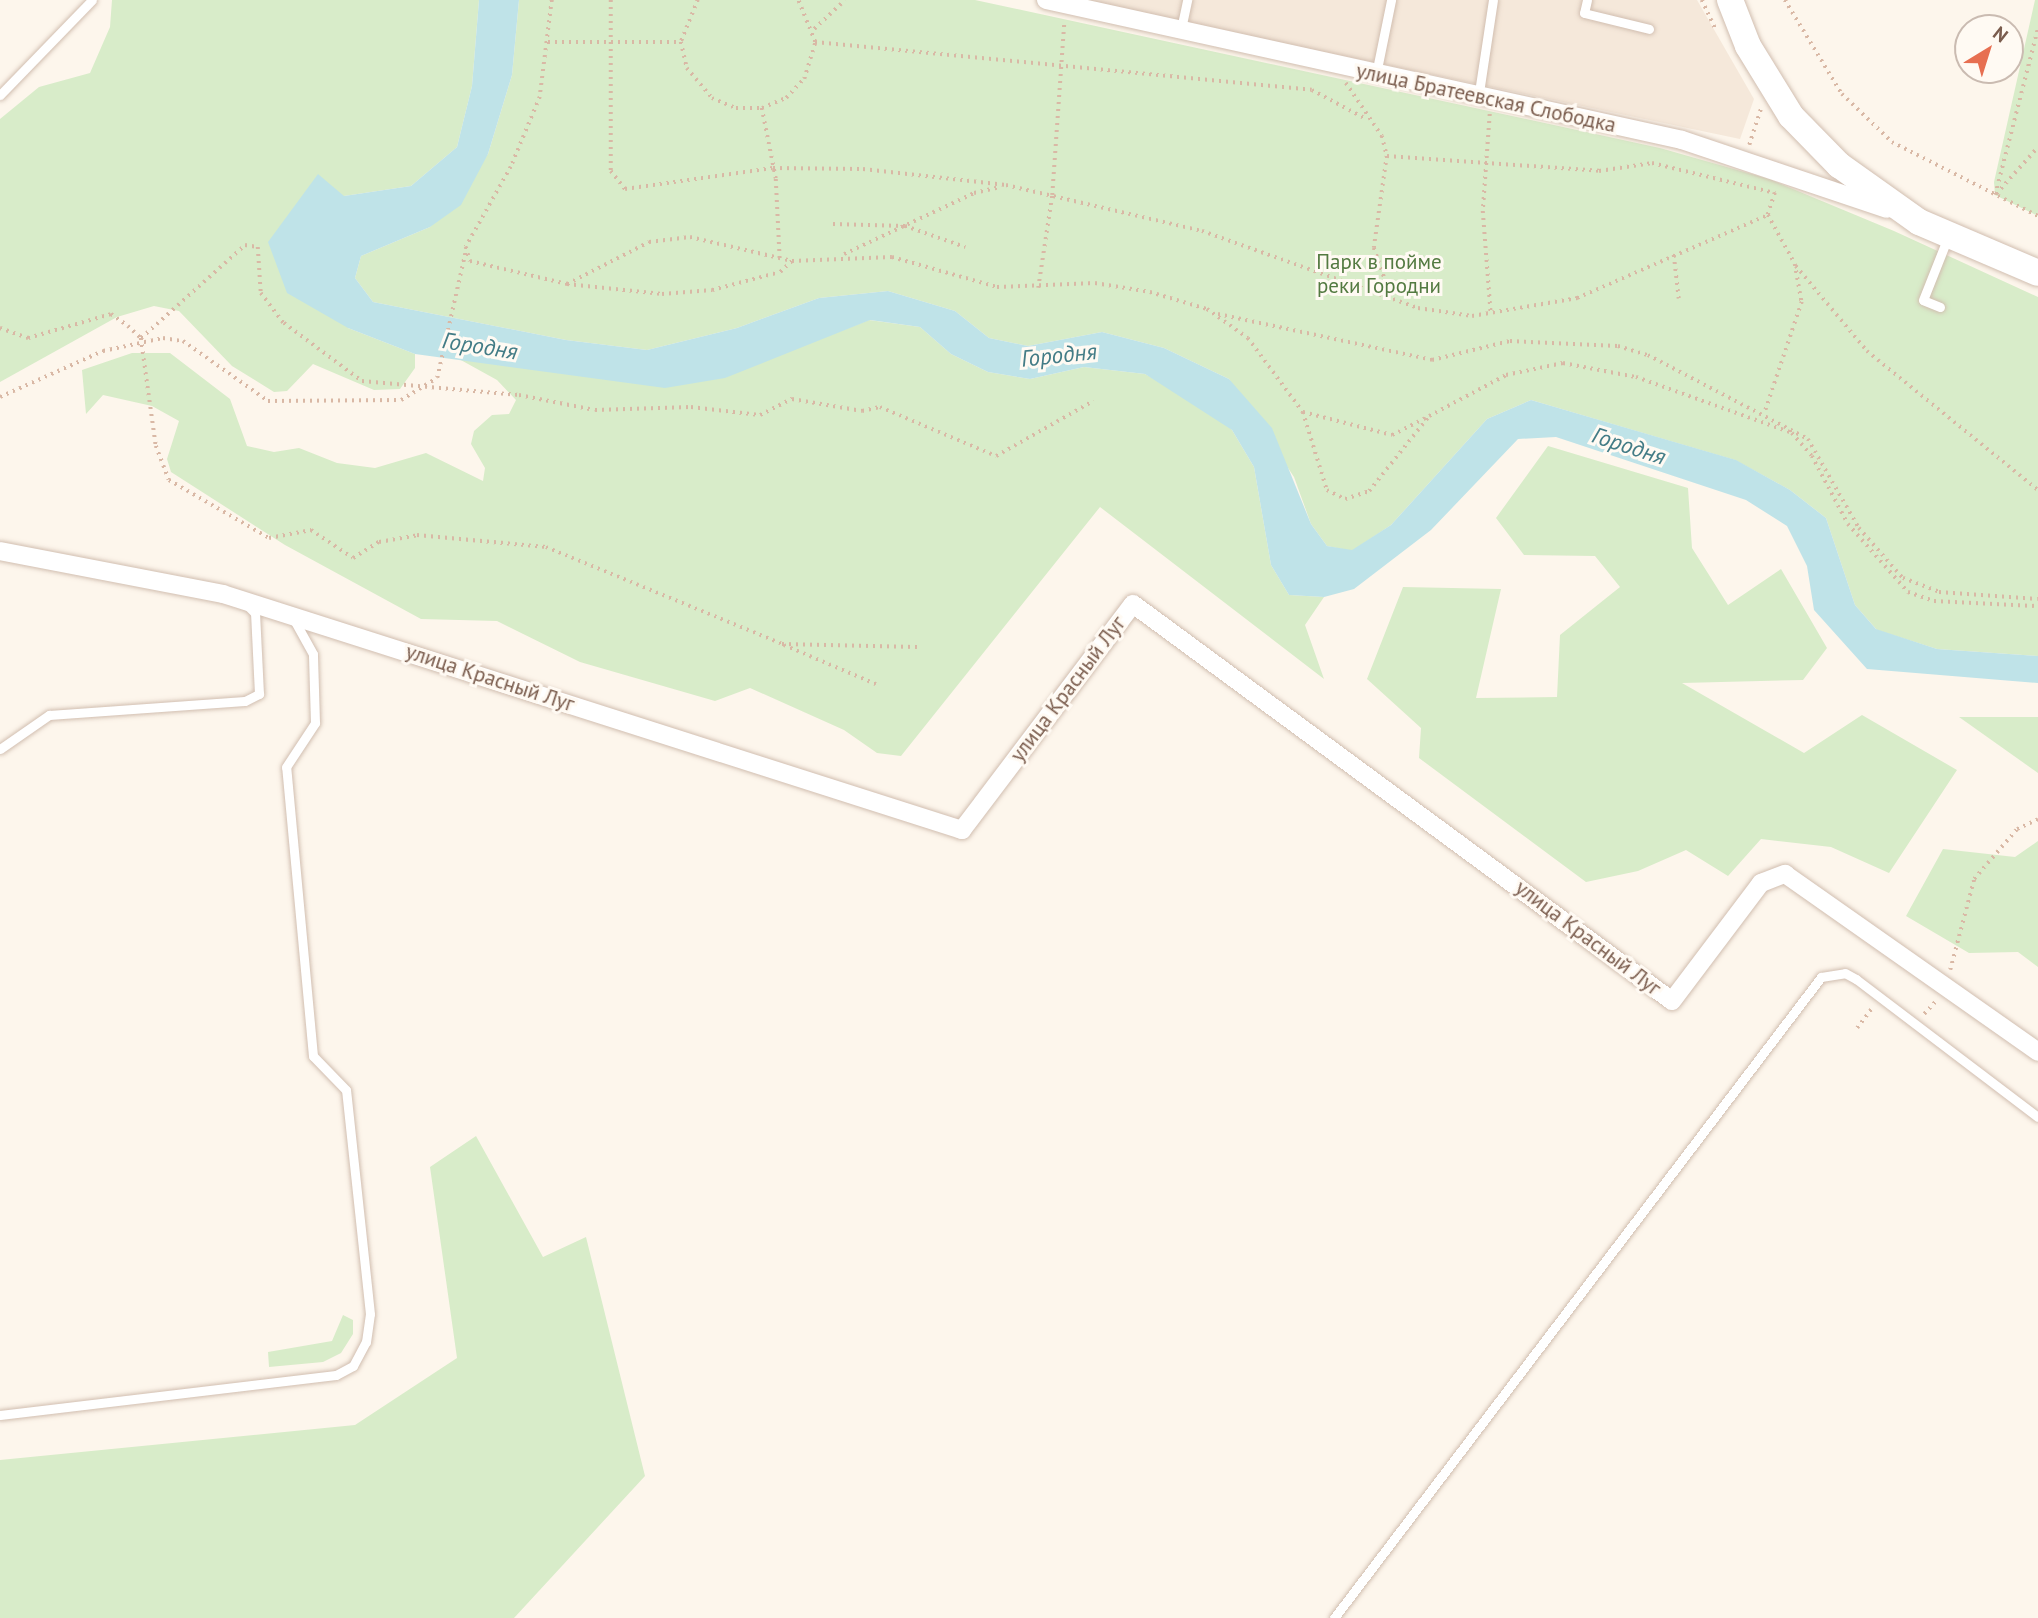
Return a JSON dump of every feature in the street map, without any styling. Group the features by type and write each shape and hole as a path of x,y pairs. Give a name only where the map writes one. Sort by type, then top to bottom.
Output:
{"street":[{"name":"улица Братеевская Слободка","path":"1046,0 1065,5 1088,5 1485,100 1745,157 1919,222"},
{"path":"1730,0 1748,46 1791,116 1839,165 1919,222 2038,273"},
{"name":"улица Красный Луг","path":"0,551 244,601 282,612 962,830 1133,604 1672,1001 1761,883 1777,874 1794,877 2038,1052"}],"lane":[{"path":"0,95 92,0"},
{"path":"1181,29 1187,0"},
{"path":"1376,74 1391,0"},
{"path":"1485,100 1493,0"},
{"path":"1587,0 1584,13 1649,29"},
{"path":"1940,307 1923,300 1949,236"},
{"path":"0,749 49,715 245,701 259,694 255,613 244,601"},
{"path":"0,1415 336,1375 353,1366 366,1342 370,1314 346,1090 313,1056 286,766 315,723 313,654 301,626 282,612"},
{"path":"1334,1618 1821,977 1845,973 1856,979 2038,1117"}],"path":[{"path":"0,328 28,338 111,314 141,338 183,341 268,401 369,404 423,389 437,378 455,284 466,247 511,167 540,97 552,0"},
{"path":"611,0 611,171 625,189 773,168 863,169 1006,185 1202,231 1441,313 1491,314 1577,298 1768,215"},
{"path":"698,0 681,42 693,80 712,98 736,108 762,108 786,98 804,79 815,42 814,29 799,0"},
{"path":"814,29 845,0"},
{"path":"1702,0 1723,41"},
{"path":"1785,0 1842,94 1892,142 2038,216"},
{"path":"1038,288 1052,195 1064,69 1065,5"},
{"path":"1994,195 2038,28"},
{"path":"548,42 611,45 681,42"},
{"path":"815,42 1064,69 1312,90 1366,119"},
{"path":"1341,75 1366,119 1382,136 1387,156 1374,248 1391,297"},
{"path":"1745,157 1761,109 1755,98"},
{"path":"1485,100 1491,314"},
{"path":"762,108 773,168 780,260"},
{"path":"1994,195 2038,147"},
{"path":"1387,156 1599,171 1653,163 1775,193 1768,215 1795,264 1867,351 2038,490"},
{"path":"842,256 974,193 1006,185"},
{"path":"833,224 905,226 965,247"},
{"path":"567,284 649,242 690,237 780,260 842,256 892,257 997,287 1115,285 1216,313 1432,360 1510,341 1618,346 1765,412 1818,451 1859,528 1903,578 1939,592 2038,599"},
{"path":"0,397 141,338 245,245 258,247 261,293 284,323 362,381 423,389 519,395 595,410 691,407 760,415 792,399 862,411 880,407 996,456 1093,401"},
{"path":"466,247 470,261 492,270 567,284 662,294 712,290 780,272 792,261"},
{"path":"1674,255 1679,299"},
{"path":"1763,418 1802,302 1795,264"},
{"path":"1216,313 1248,338 1303,412 1327,490 1345,499 1369,491 1429,416"},
{"path":"141,338 156,446 169,480 269,538 311,530 353,558 379,542 418,535 546,547 876,684"},
{"path":"1303,412 1392,435 1506,374 1563,363 1636,377 1763,418 1792,433 1812,456 1848,524 1908,592 1934,601 2038,606"},
{"path":"782,644 917,647"},
{"path":"1947,985 1974,879 2017,829 2038,819"}],"shaded area":[{"path":"1077,0 1697,0 1754,99 1740,139"}],"green space":[{"path":"112,0 479,0 472,86 457,147 411,186 344,196 348,328 415,354 415,368 400,389 374,390 313,364 287,391 274,392 232,366 179,311 154,306 117,317 0,382 0,119 39,87 90,73 110,27"},
{"name":"Парк в пойме реки Городни","path":"519,0 975,0 1660,148 1769,179 1894,231 2038,297 2038,656 1937,649 1877,630 1855,605 1826,518 1790,490 1735,460 1531,400 1487,419 1391,525 1352,551 1327,546 1311,524 1294,477 1229,379 1164,348 1102,332 1028,346 989,338 955,311 888,291 819,298 737,328 647,350 566,340 373,302 355,278 361,256 430,227 488,154 512,75"},
{"path":"2035,0 2038,0 2038,216 1995,195 1994,182 2016,84 2024,84 2024,49"},
{"path":"869,320 920,327 951,354 988,372 1030,379 1084,367 1145,374 1207,408 1232,430 1254,467 1271,565 1289,595 1324,597 1305,625 1324,679 1100,507 901,756 877,753 844,730 750,688 715,701 580,662 497,621 421,619 285,545 171,472 167,459 179,421 152,406 103,395 86,414 82,370 132,353 170,353 230,399 247,446 274,452 299,448 337,463 375,468 426,453 483,481 485,468 471,444 474,431 492,415 509,414 516,400 497,380 459,359 557,372 802,346"},
{"path":"1548,446 1688,488 1692,548 1728,605 1781,569 1827,648 1803,680 1682,683 1804,753 1862,715 1957,770 1889,873 1831,847 1761,839 1728,876 1686,850 1638,871 1586,882 1419,758 1421,728 1367,679 1403,587 1501,589 1476,698 1557,697 1560,635 1620,587 1595,556 1524,555 1496,518"},
{"path":"1959,717 2038,717 2038,773"},
{"path":"2038,841 2038,967 2018,952 1969,953 1906,916 1943,849 2015,857"},
{"path":"476,1136 543,1257 586,1237 645,1476 514,1618 0,1618 0,1460 355,1425 457,1358 430,1167"},
{"path":"343,1315 353,1320 353,1334 341,1353 323,1362 269,1367 268,1352 332,1341"}],"water":[{"name":"Городня","path":"479,0 519,0 512,75 488,154 461,205 430,227 361,256 355,278 373,302 566,340 647,350 737,328 819,298 888,291 955,311 989,338 1028,346 1102,332 1164,348 1229,379 1272,428 1311,524 1327,546 1352,550 1391,525 1487,419 1531,400 1736,460 1790,490 1826,518 1855,605 1876,629 1937,649 2038,656 2038,683 1867,669 1814,610 1807,566 1787,526 1746,500 1556,437 1518,439 1431,530 1354,589 1324,597 1289,595 1271,565 1254,467 1232,430 1145,374 1084,367 1030,379 988,372 951,354 920,327 870,320 725,378 665,388 415,354 348,328 287,293 268,242 318,174 344,196 411,186 457,147 472,86"}]}
